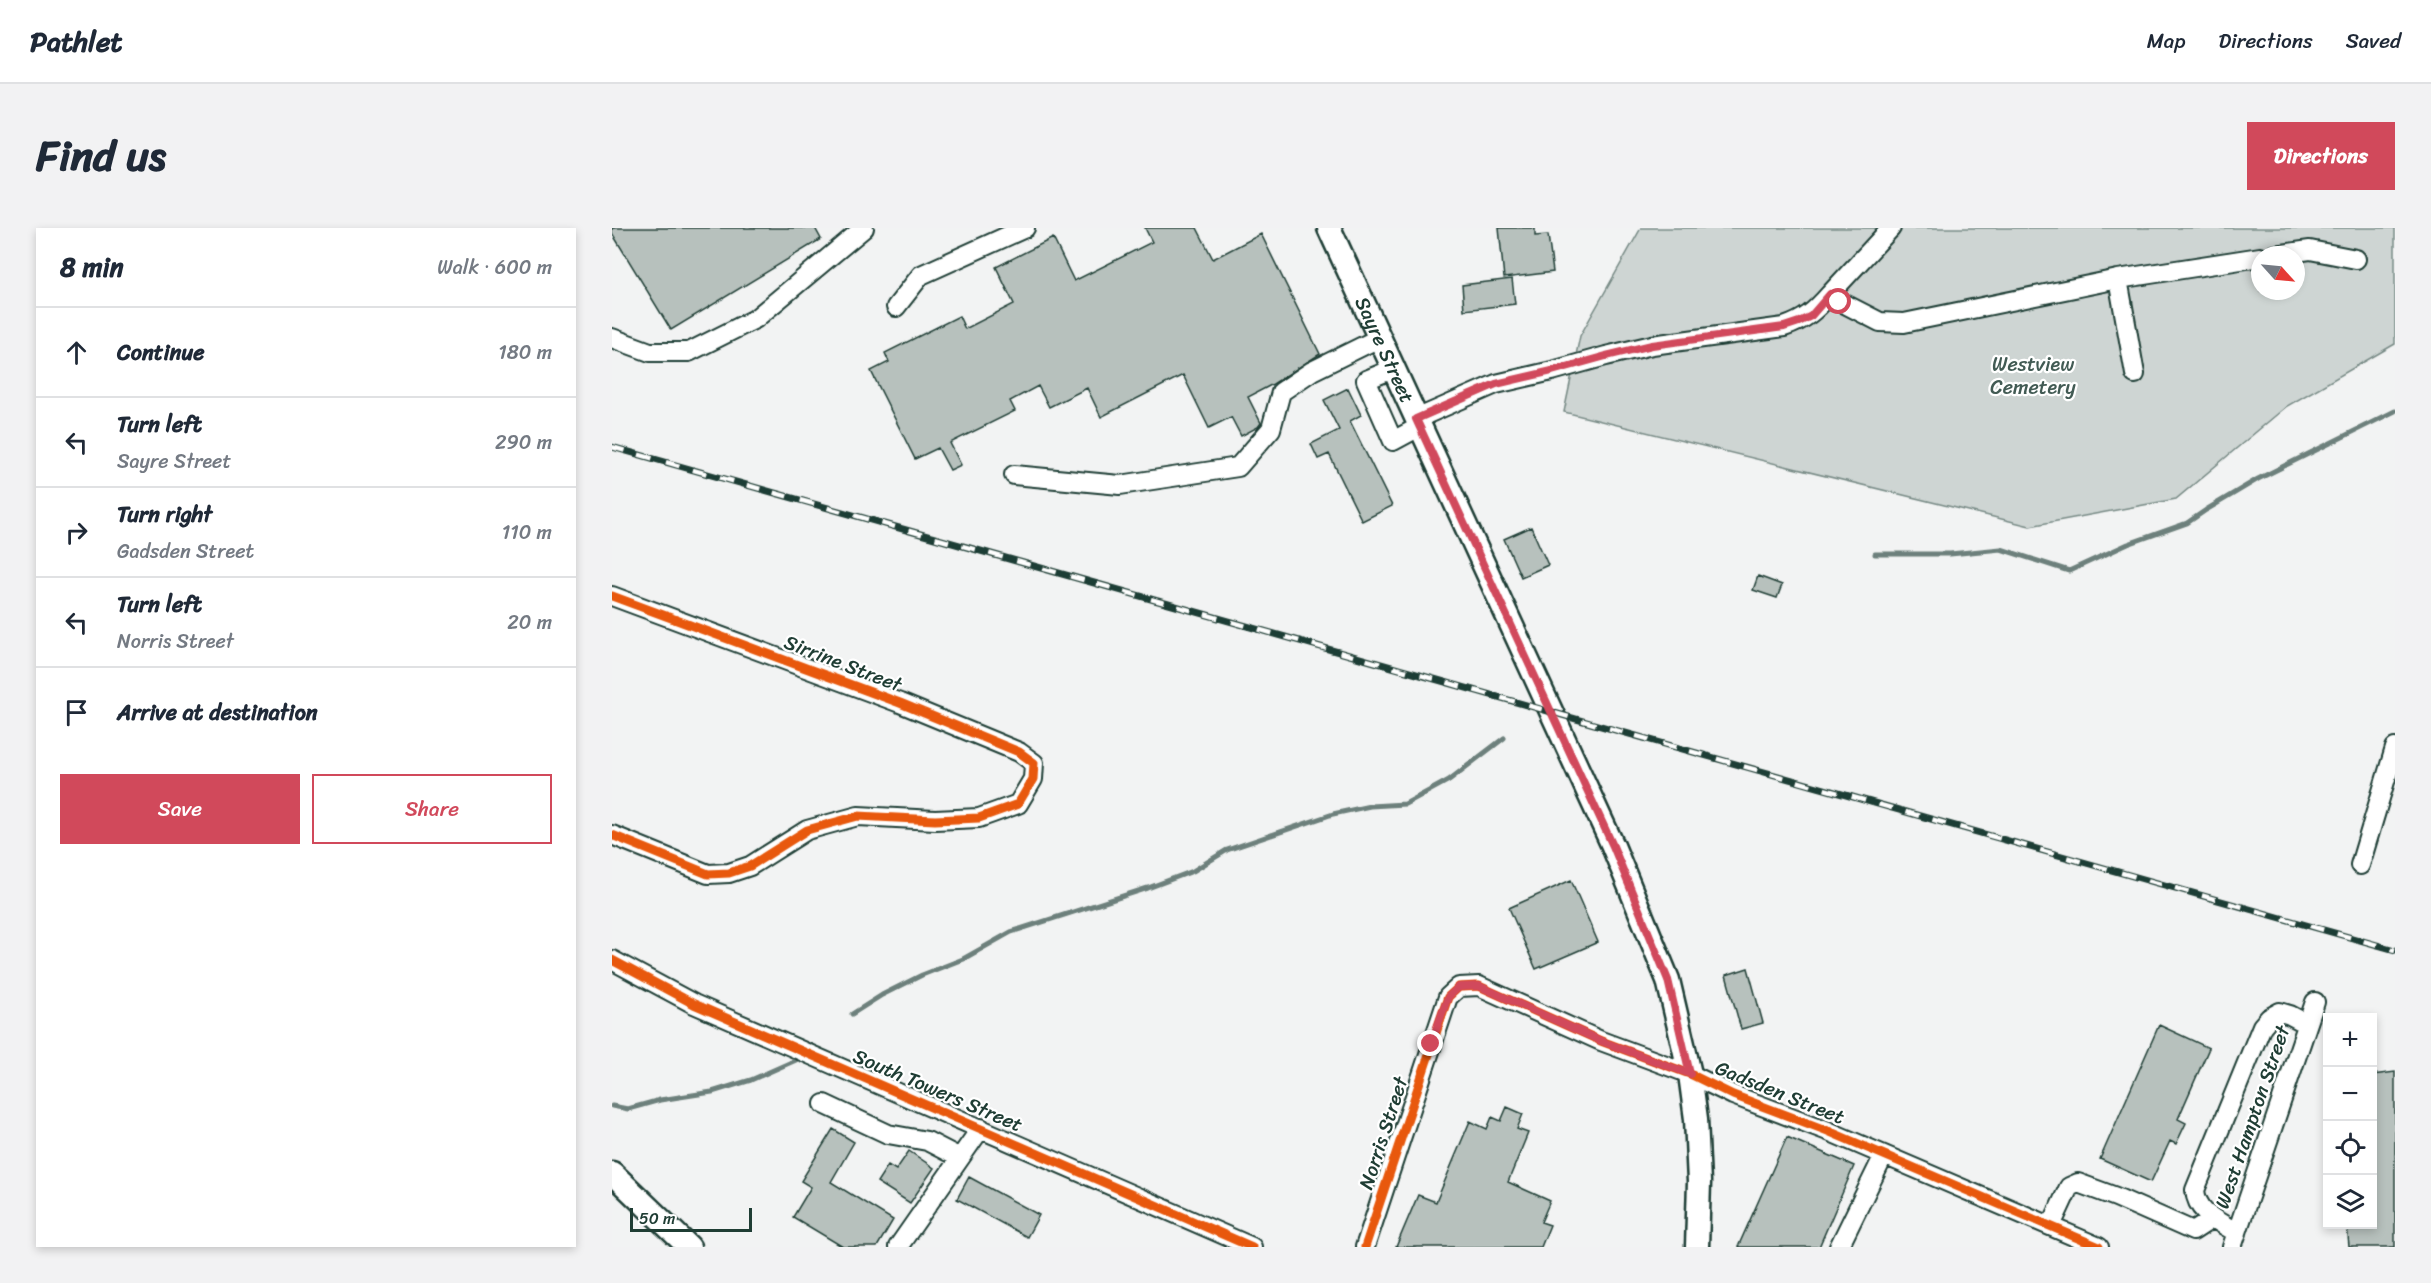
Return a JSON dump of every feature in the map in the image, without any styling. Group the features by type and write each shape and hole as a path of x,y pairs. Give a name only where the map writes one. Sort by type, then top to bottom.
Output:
{"main road":[{"name":"Sayre Street","path":"1329,228 1613,846 1668,980 1690,1074 1696,1119 1697,1247"},
{"path":"612,1173 689,1247"}],"street":[{"path":"612,338 650,352 689,352 755,320 864,228"},
{"path":"896,307 921,275 1025,228"},
{"path":"1393,369 1366,380 1393,441 1417,423 1496,384 1652,345 1784,327 1799,322 1811,316 1891,228"},
{"path":"2305,251 2356,259"},
{"path":"1830,294 1839,302 1880,322 1904,323 2118,279 2251,258"},
{"path":"2118,279 2135,374"},
{"path":"1014,475 1120,485 1238,467 1271,429 1281,392 1312,371 1379,339"},
{"name":"Sirrine Street","path":"612,596 900,703 1019,752 1034,763 1032,779 1018,804 979,818 934,820 858,816 807,830 750,866 729,873 708,874 612,836"},
{"path":"2360,865 2395,748"},
{"name":"South Towers Street","path":"612,960 694,1004 1252,1247"},
{"name":"Gadsden Street","path":"1448,997 1459,987 1479,986 1601,1041 1690,1074 1733,1095 1884,1155 2099,1247"},
{"name":"Norris Street","path":"1365,1247 1448,997"},
{"name":"West Hampton Street","path":"2235,1240 2315,1002"},
{"path":"2235,1240 2203,1211 2196,1202 2195,1190 2262,1026 2269,1018 2280,1012 2307,1024"},
{"path":"824,1104 888,1134 927,1141 960,1158"},
{"path":"898,1247 981,1128"},
{"path":"1839,1247 1884,1155"},
{"path":"2051,1226 2069,1187 2078,1183 2193,1231 2213,1218"}],"green space":[{"name":"Westview Cemetery","path":"1641,228 2395,228 2395,344 2287,406 2176,499 2030,526 1564,412 1580,336"}],"building":[{"path":"612,228 815,228 821,239 671,330 612,233"},
{"path":"1145,228 1197,228 1213,259 1261,234 1320,354 1248,397 1261,423 1258,427 1241,436 1231,417 1209,428 1183,375 1101,417 1087,388 1049,407 1038,386 1010,401 1015,411 950,443 961,465 950,470 938,448 915,459 871,371 889,362 885,353 959,316 965,329 1014,304 996,267 1053,238 1074,281 1152,242"},
{"path":"1499,228 1535,228 1535,236 1548,235 1553,272 1504,278"},
{"path":"1512,279 1515,304 1464,310 1462,285"},
{"path":"1348,388 1361,415 1350,421 1392,506 1362,521 1329,454 1318,459 1311,444 1339,430 1324,400"},
{"path":"1531,527 1548,565 1521,577 1504,539"},
{"path":"1758,576 1782,585 1777,598 1753,590"},
{"path":"1571,880 1598,942 1536,969 1509,908"},
{"path":"1748,968 1763,1023 1741,1029 1726,975"},
{"path":"2159,1025 2209,1048 2178,1119 2186,1123 2176,1144 2170,1141 2151,1182 2100,1159"},
{"path":"2395,1072 2395,1247 2349,1247 2347,1229 2377,1229 2377,1074"},
{"path":"1507,1107 1523,1114 1517,1129 1528,1133 1508,1182 1550,1201 1541,1222 1550,1225 1541,1247 1396,1247 1418,1195 1436,1202 1470,1121 1487,1129 1492,1117 1501,1121"},
{"path":"833,1129 854,1142 831,1182 893,1220 877,1247 843,1247 793,1217 811,1187 801,1181"},
{"path":"1787,1137 1854,1166 1819,1247 1738,1247"},
{"path":"909,1151 934,1168 910,1203 877,1182 888,1165 896,1170"},
{"path":"969,1177 1039,1215 1027,1237 957,1199"}],"waterway":[{"path":"1875,554 1950,554 2001,549 2069,571 2128,544 2187,523 2258,479 2395,411"},
{"path":"852,1014 882,995 922,975 963,959 1011,932 1148,888 1193,871 1227,850 1333,814 1370,806 1405,804 1449,780 1504,738"},
{"path":"612,1106 628,1109 660,1100 712,1092 751,1080 796,1060"}],"railway":[{"path":"612,447 2395,950"}],"cycle path":[{"path":"612,596 900,703 1019,752 1034,763 1033,779 1018,804 979,818 935,820 858,816 807,830 750,866 729,873 708,874 612,835"},
{"path":"612,960 694,1004 1252,1247"},
{"path":"1365,1247 1448,997 1459,987 1479,986 1601,1041 1690,1074 1733,1095 1828,1131 2099,1247"}],"route":[{"path":"1431,1044 1448,997 1459,987 1479,986 1601,1041 1690,1074 1668,980 1613,846 1416,419 1496,384 1652,345 1784,327 1811,316 1830,294 1839,302"}]}
